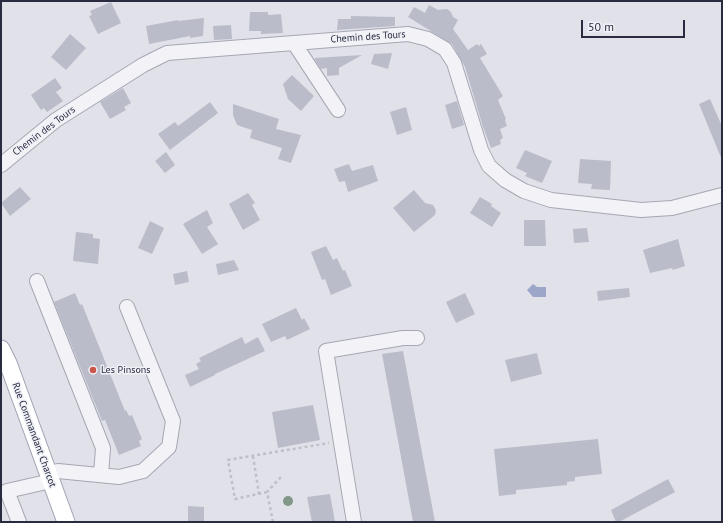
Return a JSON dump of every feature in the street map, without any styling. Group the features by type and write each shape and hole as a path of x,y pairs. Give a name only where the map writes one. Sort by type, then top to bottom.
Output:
{"main road":[{"name":"Rue Commandant Charcot","path":"1,349 8,362 66,522"}],"street":[{"name":"Chemin des Tours","path":"1,165 56,120 143,65 167,53 408,34 428,39 445,49 454,63 481,150 489,166 505,180 524,191 551,200 641,210 672,208 722,196"},
{"path":"294,43 338,110"},
{"path":"37,281 103,448 101,476"},
{"path":"19,522 7,491 50,478 58,471 118,477 143,471 169,447 172,421 127,307"},
{"path":"354,522 326,351 403,338 417,338"}],"path":[{"path":"281,477 267,492 235,498 228,460 341,441"},
{"path":"253,456 259,494"},
{"path":"267,492 273,522"}],"water":[{"path":"533,284 537,287 546,287 546,297 533,297 527,290"}],"building":[{"path":"111,2 121,23 98,34 89,16 92,15 90,11"},
{"path":"429,5 438,10 447,9 451,12 453,17 458,20 453,29 468,50 477,44 479,46 481,44 487,54 480,58 503,96 498,100 506,119 507,126 500,129 503,138 500,140 501,144 491,148 465,67 452,44 408,17 414,7 425,13"},
{"path":"250,12 268,12 268,15 281,14 283,33 261,34 261,31 249,31"},
{"path":"351,16 395,17 395,26 337,30 338,19 351,19"},
{"path":"204,18 203,36 190,38 190,36 149,44 146,26 178,20"},
{"path":"231,25 232,39 214,40 213,26"},
{"path":"70,34 86,48 66,70 51,57"},
{"path":"392,53 388,69 371,64 374,54"},
{"path":"362,55 339,68 339,75 327,76 327,68 321,69 315,60 315,58"},
{"path":"292,75 314,96 301,111 288,99 283,84"},
{"path":"55,78 62,88 56,92 63,101 47,112 44,108 41,110 31,95"},
{"path":"123,88 131,103 124,107 126,110 110,119 100,102"},
{"path":"710,99 722,126 722,160 699,104"},
{"path":"457,101 464,125 452,129 445,105"},
{"path":"210,102 218,113 170,150 158,134 175,122 178,126"},
{"path":"233,104 279,119 276,129 301,135 291,163 278,159 282,148 250,138 252,130 237,125 233,115"},
{"path":"406,107 412,130 397,135 390,112"},
{"path":"525,150 552,161 542,183 525,176 527,173 516,168"},
{"path":"166,152 175,165 165,173 155,161"},
{"path":"580,159 611,161 610,190 591,189 592,184 578,183"},
{"path":"349,164 352,171 373,165 378,181 348,192 345,181 339,182 334,169"},
{"path":"20,187 31,199 10,216 1,203"},
{"path":"414,190 425,203 433,205 436,210 435,215 414,232 393,208"},
{"path":"248,193 255,203 252,205 260,220 243,230 229,204"},
{"path":"480,197 492,204 491,206 501,213 492,227 470,213"},
{"path":"207,210 213,223 207,227 218,244 202,254 183,224"},
{"path":"524,220 545,220 546,246 524,246"},
{"path":"150,221 164,228 152,254 138,248"},
{"path":"587,228 589,242 574,243 573,229"},
{"path":"76,232 93,234 93,238 100,239 98,264 73,261"},
{"path":"678,239 685,266 673,270 672,268 650,273 643,250"},
{"path":"326,246 333,260 337,258 343,271 345,270 352,286 331,295 325,279 322,280 311,252"},
{"path":"234,260 239,270 218,275 216,264"},
{"path":"187,271 189,282 175,285 173,274"},
{"path":"629,288 630,297 598,301 597,291"},
{"name":"Les Pinsons","path":"75,293 80,305 82,304 125,411 126,410 129,416 132,415 142,439 139,441 141,446 119,455 105,420 102,421 54,302"},
{"path":"465,293 475,314 456,323 446,302"},
{"path":"296,308 302,320 304,318 310,329 287,340 285,336 271,342 262,324"},
{"path":"242,337 245,344 258,337 265,351 190,387 185,375 199,369 196,364 201,361 199,358"},
{"path":"403,351 435,522 413,522 382,354"},
{"path":"537,353 542,374 511,382 505,360"},
{"path":"313,405 320,440 278,448 272,412"},
{"path":"598,439 602,474 575,477 575,481 567,482 567,485 516,490 516,494 499,496 494,449"},
{"path":"668,479 675,492 619,522 616,522 611,510"},
{"path":"330,494 335,522 312,522 307,497"},
{"path":"188,506 204,507 204,522 188,522"}],"place":[{"name":"Les Pinsons","path":"93,370"}]}
